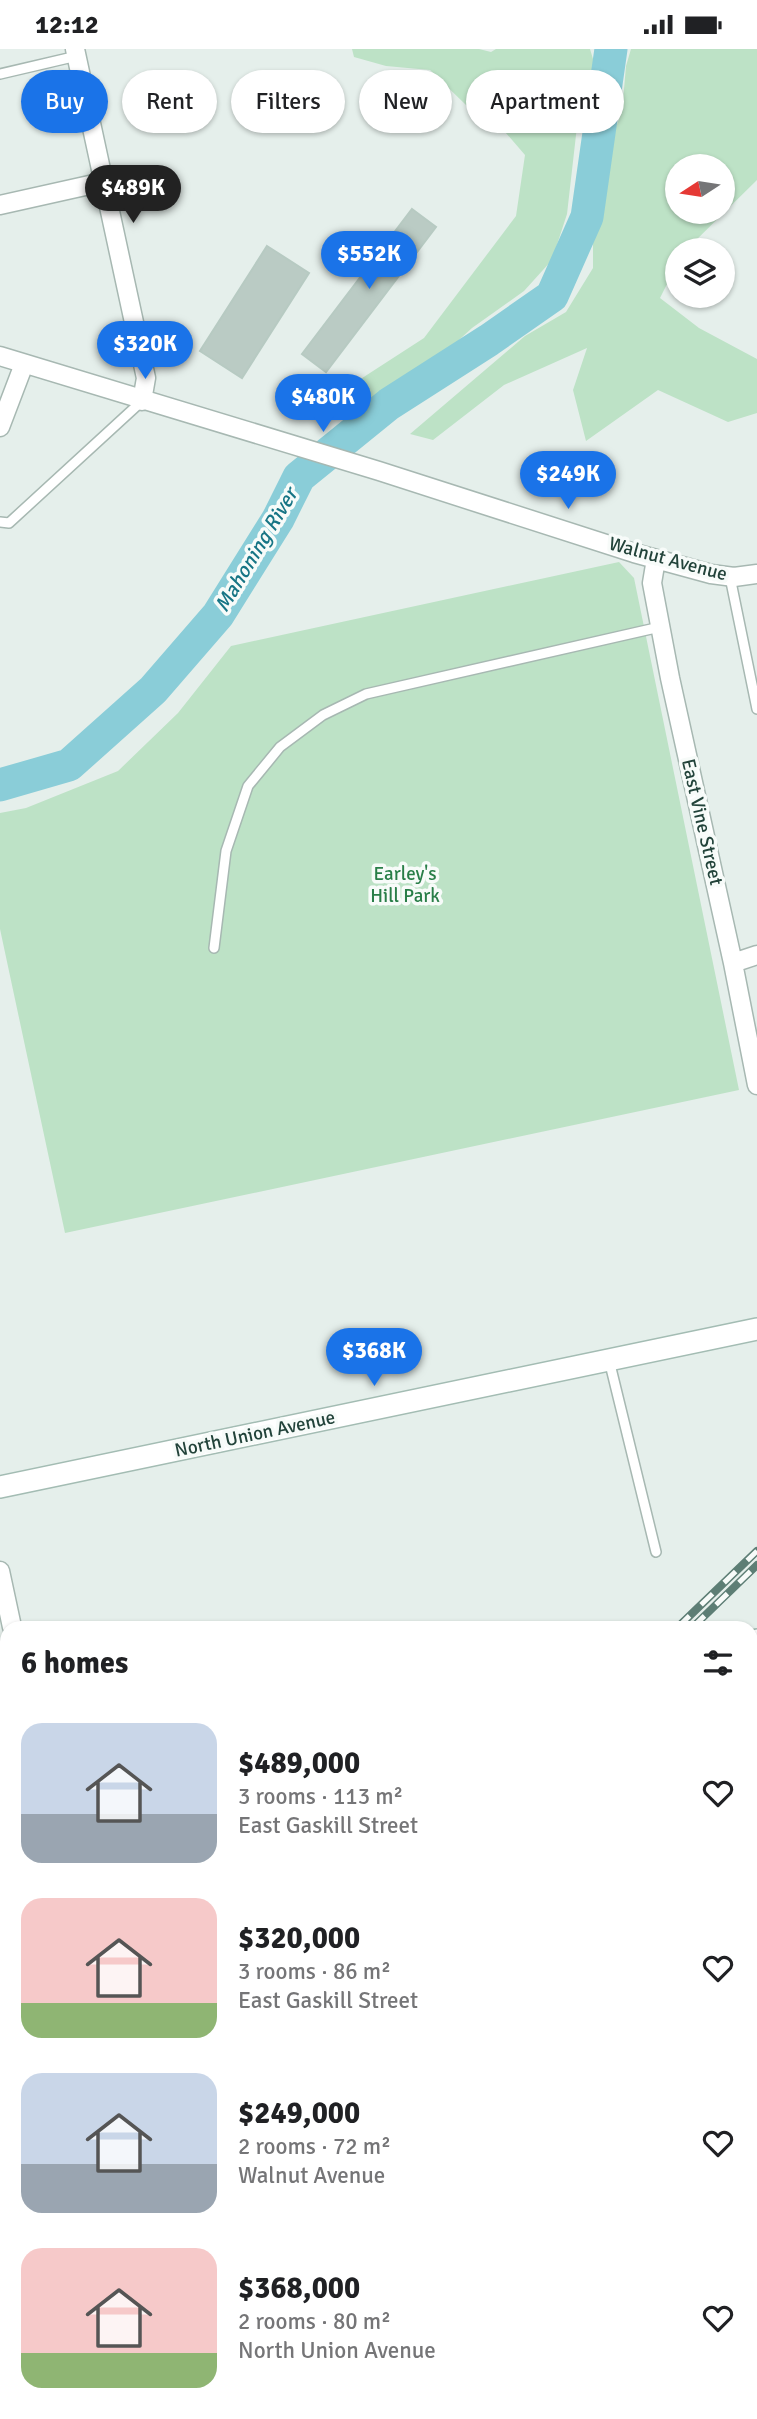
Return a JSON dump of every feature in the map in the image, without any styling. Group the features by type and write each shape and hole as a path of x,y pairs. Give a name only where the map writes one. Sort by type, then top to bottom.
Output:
{"main road":[{"name":"North Union Avenue","path":"0,1487 757,1329"}],"street":[{"path":"76,53 146,378 142,401"},
{"path":"0,205 103,183"},
{"name":"Walnut Avenue","path":"0,356 379,471 656,559 730,576 757,574"},
{"path":"0,427 24,364"},
{"name":"East Vine Street","path":"656,559 652,583 660,627 757,1085"},
{"path":"733,963 757,955"},
{"path":"0,1571 11,1621"}],"lane":[{"path":"0,74 76,53"},
{"path":"0,521 9,523 142,401"},
{"path":"730,576 757,709"},
{"path":"214,948 226,851 248,786 280,747 323,715 366,694 660,627"},
{"path":"609,1360 656,1552"}],"green space":[{"path":"352,49 479,49 491,52 496,49 590,49 596,69 466,70 466,105 452,91 452,70 386,66 354,57"},
{"path":"631,49 757,49 757,180 735,202 735,154 665,154 665,224 712,224 698,238 665,238 665,288 660,298 665,302 665,308 673,308 699,328 757,359 757,413 728,422 658,390 586,441 573,390 587,348 504,385 433,440 410,434 525,336 566,312 593,268 593,235 606,151 613,133 624,133 624,89"},
{"path":"506,133 576,133 567,214 552,260 524,291 472,328 436,361 358,411 339,393 424,338 516,216 525,155"},
{"name":"Earley's Hill Park","path":"619,562 634,578 739,1090 65,1233 0,929 0,813 26,808 118,771 178,713 231,646"}],"building":[{"path":"412,209 436,227 326,372 302,354"},
{"path":"267,246 309,273 242,378 200,351"}],"waterway":[{"name":"Mahoning River","path":"0,785 69,765 153,690 218,615 278,519 299,477 389,404 552,296 587,217 611,49"}],"railway":[{"path":"684,1621 757,1551"},
{"path":"699,1621 757,1565"}]}
